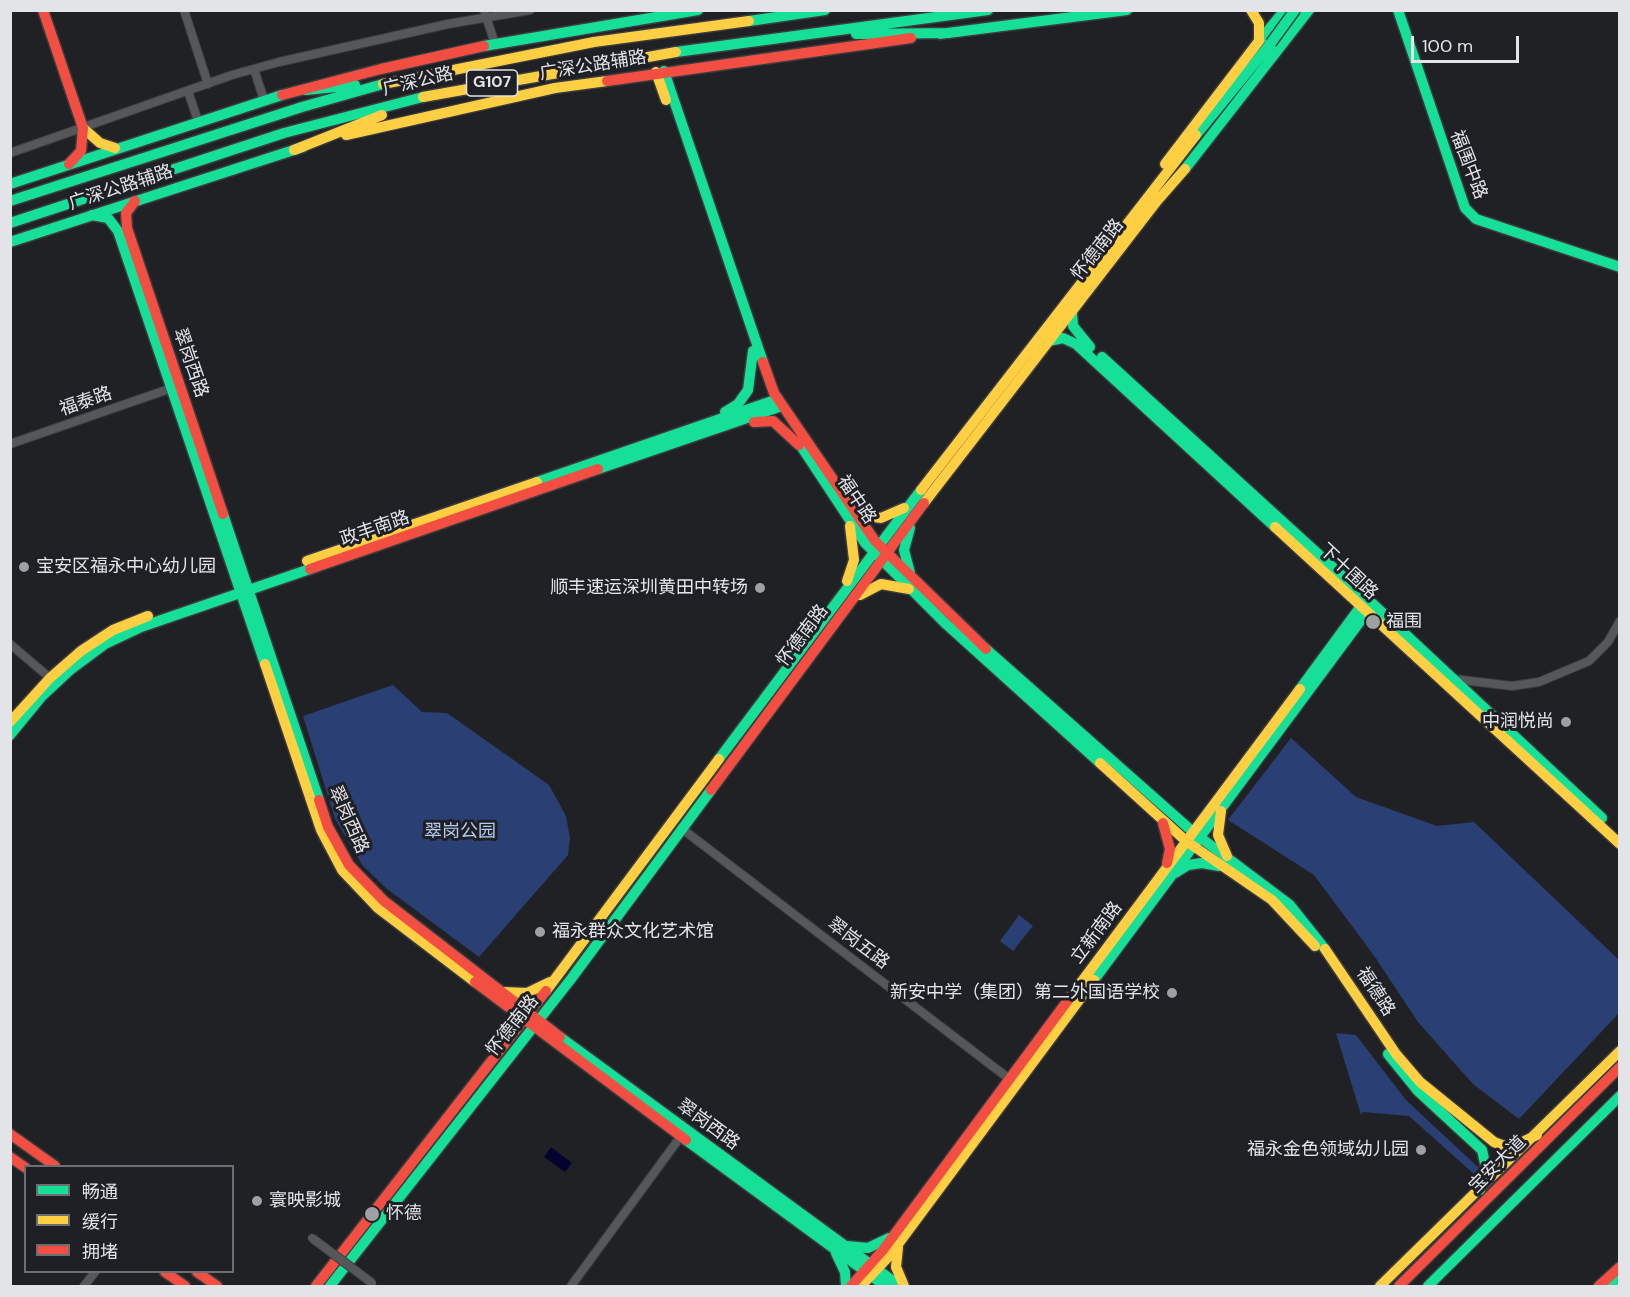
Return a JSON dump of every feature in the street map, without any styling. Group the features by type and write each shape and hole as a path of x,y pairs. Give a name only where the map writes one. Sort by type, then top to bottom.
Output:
{"main road":[{"path":"43,10 83,128 81,151 68,165"},
{"path":"10,183 264,100 438,55 698,10"},
{"name":"广深公路","path":"10,223 284,133 431,95 620,60 797,34 988,10"},
{"name":"广深公路辅路","path":"10,242 294,150 370,128 487,102 660,71 1127,10"},
{"path":"1251,10 1259,23 1265,42"},
{"name":"怀德南路","path":"330,1287 681,828 846,607 915,497 1265,42 1295,10"},
{"name":"怀德南路","path":"316,1287 532,1020 559,974 839,597 917,512 1309,10"},
{"name":"福围中路","path":"1398,10 1465,208 1476,219 1620,267"},
{"name":"广深公路","path":"10,201 302,107 390,82 594,42 824,11"},
{"path":"1265,42 1275,20 1282,15 1288,16 1293,22 1291,34"},
{"path":"797,34 950,33"},
{"name":"福中路","path":"660,71 753,351 777,404 800,445 880,552 1152,810 1193,839"},
{"name":"福中路","path":"660,71 777,404 850,513"},
{"path":"306,90 390,82"},
{"path":"294,150 431,95"},
{"path":"83,128 100,143 115,148"},
{"name":"翠岗西路","path":"135,201 129,207 125,221 129,248 171,388 338,848 364,883 377,895 681,1136 870,1270 902,1287"},
{"name":"翠岗西路","path":"92,215 114,223 129,248 243,587 321,830 342,870 378,908 838,1247"},
{"name":"下十围路","path":"1072,312 1073,326 1081,338 1620,844"},
{"name":"下十围路","path":"1049,342 1063,338 1076,344 1367,605 1454,679 1620,835"},
{"path":"699,426 738,404 745,396 753,351"},
{"name":"政丰南路","path":"10,735 56,683 105,644 141,627 243,587 699,426 777,404"},
{"name":"政丰南路","path":"10,722 50,678 81,651 113,630 670,445 777,404"},
{"path":"670,445 686,445 747,423 766,420 773,421 800,445"},
{"path":"839,597 854,560 850,513 881,518 895,514 915,497"},
{"path":"846,607 876,585 912,584 904,543 917,512"},
{"name":"福中路","path":"912,584 1172,814 1193,839"},
{"name":"立新南路","path":"851,1287 870,1270 897,1238 1193,839 1225,803 1367,605"},
{"name":"立新南路","path":"1193,839 1210,809 1367,605"},
{"path":"1162,881 1188,865 1202,862 1230,865 1218,836 1219,815 1225,803"},
{"path":"1172,814 1188,819 1196,818 1210,809"},
{"path":"1152,810 1162,821 1168,835 1170,849 1162,881"},
{"name":"福德路","path":"1193,839 1278,894 1302,919 1347,979 1409,1070 1473,1134 1486,1160 1487,1172 1480,1190"},
{"path":"502,992 527,993 559,974"},
{"path":"1380,1287 1620,1051"},
{"path":"1593,1093 1620,1056"},
{"name":"宝安大道","path":"1399,1287 1620,1067"},
{"name":"宝安大道","path":"1428,1287 1620,1096"},
{"path":"10,1134 52,1165"},
{"name":"福德路","path":"1473,1134 1504,1146 1527,1141 1536,1135"},
{"path":"10,1157 24,1167"},
{"path":"846,1287 838,1247 868,1248 897,1238 896,1259 902,1287"},
{"path":"1599,1287 1620,1267"},
{"name":"翠岗西路","path":"870,1270 885,1287"},
{"name":"立新南路","path":"861,1287 870,1270"},
{"path":"166,1273 185,1287"},
{"path":"198,1273 217,1287"},
{"path":"1612,1287 1620,1279"}],"street":[{"path":"184,10 208,84"},
{"path":"10,153 254,69 485,14 530,10"},
{"path":"485,14 495,44"},
{"path":"254,69 264,100"},
{"path":"188,91 198,121"},
{"name":"福泰路","path":"10,444 171,388"},
{"path":"1454,679 1512,686 1539,682 1589,661 1608,642 1620,621"},
{"path":"10,644 50,678"},
{"name":"翠岗五路","path":"681,828 1013,1082"},
{"path":"571,1287 681,1136"},
{"path":"312,1238 372,1283"},
{"path":"84,1287 94,1273"}],"green space":[{"name":"翠岗公园","path":"393,685 422,712 447,713 549,785 566,816 570,838 568,855 479,957 387,889 363,866 335,819 303,716"},
{"path":"1291,738 1356,797 1437,826 1474,822 1619,960 1619,1013 1519,1119 1473,1084 1418,1022 1375,957 1314,875 1228,820"},
{"path":"1019,915 1033,926 1013,951 1000,941"},
{"path":"1336,1033 1356,1035 1406,1100 1481,1170 1475,1175 1409,1116 1363,1112 1361,1115"}],"shaded area":[{"path":"551,1147 572,1163 565,1172 544,1157"}],"traffic: fast":[{"path":"484,46 698,10"},
{"path":"749,21 825,10"},
{"path":"676,52 988,10"},
{"path":"940,34 1127,10"},
{"path":"1271,43 1295,10"},
{"path":"1185,169 1309,10"},
{"path":"1398,10 1465,208 1476,219 1620,267"},
{"path":"1261,39 1280,16 1288,16 1294,23"},
{"path":"856,34 950,33"},
{"path":"1196,135 1271,43"},
{"path":"664,71 763,362"},
{"path":"10,201 302,107 383,84"},
{"path":"306,90 355,85"},
{"path":"10,184 282,95"},
{"path":"10,223 284,133 423,97"},
{"path":"10,242 303,147"},
{"path":"92,215 108,218 118,231 265,664"},
{"path":"1072,312 1073,326 1090,347"},
{"path":"1049,341 1063,338 1076,344 1275,527"},
{"path":"725,412 738,404 748,390 753,351"},
{"path":"1102,357 1373,604 1602,818"},
{"path":"537,482 778,399"},
{"path":"598,469 782,406"},
{"path":"799,443 865,543 945,623 1100,763"},
{"path":"719,759 921,490"},
{"path":"223,514 319,800"},
{"path":"910,528 904,550 910,573"},
{"path":"10,735 42,696 70,670 105,644 141,627 310,569"},
{"path":"1300,689 1367,598"},
{"path":"1094,980 1373,604"},
{"path":"986,649 1193,832 1290,905 1325,949"},
{"path":"330,1286 571,979 711,790"},
{"path":"1175,873 1188,865 1202,863 1219,866"},
{"path":"560,1037 900,1286"},
{"path":"1388,1054 1418,1091 1482,1150 1487,1172 1480,1190"},
{"path":"1428,1286 1620,1096"},
{"path":"686,1140 885,1286"},
{"path":"847,1246 868,1248 889,1238"},
{"path":"836,1253 845,1272 846,1286"},
{"path":"1612,1286 1620,1279"}],"traffic: slow":[{"path":"1165,164 1259,41 1259,23 1251,10"},
{"path":"383,84 594,42 749,21"},
{"path":"423,97 676,52"},
{"path":"656,72 666,100"},
{"path":"346,135 555,88 607,81"},
{"path":"294,150 382,115"},
{"path":"83,128 100,143 115,148"},
{"path":"921,490 1196,135"},
{"path":"924,503 1157,201 1185,169"},
{"path":"307,561 537,482"},
{"path":"855,510 862,515 881,518 904,508"},
{"path":"847,581 854,560 850,526"},
{"path":"1275,527 1620,844"},
{"path":"860,595 881,584 909,589"},
{"path":"10,722 50,678 81,651 113,630 148,616"},
{"path":"265,664 321,830 342,870 378,908 475,982"},
{"path":"1077,988 1300,689"},
{"path":"546,991 719,759"},
{"path":"1100,763 1186,841 1272,900 1315,946"},
{"path":"1221,811 1218,835 1227,856"},
{"path":"1325,949 1396,1054 1420,1082 1494,1142 1504,1146 1516,1145 1537,1135"},
{"path":"861,1286 890,1255 1094,980"},
{"path":"503,992 527,993 550,982"},
{"path":"1380,1286 1620,1051"},
{"path":"898,1247 896,1267 904,1286"}],"traffic: jam":[{"path":"43,10 83,128 81,151 69,164"},
{"path":"607,81 911,38"},
{"path":"282,95 381,69 484,46"},
{"path":"135,201 126,213 127,228 223,514"},
{"path":"763,362 774,393 875,541 986,649"},
{"path":"754,422 773,421 799,445"},
{"path":"310,569 598,469"},
{"path":"711,790 924,503"},
{"path":"319,800 328,827 349,865 384,901 560,1037"},
{"path":"1163,823 1170,849 1167,863"},
{"path":"475,982 686,1140"},
{"path":"851,1286 883,1250 1077,988"},
{"path":"316,1286 546,991"},
{"path":"1399,1286 1620,1067"},
{"path":"10,1134 54,1165"},
{"path":"10,1157 24,1167"},
{"path":"1599,1286 1620,1267"},
{"path":"166,1273 185,1286"},
{"path":"198,1273 217,1286"}],"place":[{"name":"宝安区福永中心幼儿园","path":"24,567"},
{"name":"顺丰速运深圳黄田中转场","path":"760,588"},
{"name":"福围","path":"1373,622"},
{"name":"中润悦尚","path":"1566,722"},
{"name":"福永群众文化艺术馆","path":"540,932"},
{"name":"新安中学（集团）第二外国语学校","path":"1172,993"},
{"name":"福永金色领域幼儿园","path":"1421,1150"},
{"name":"寰映影城","path":"257,1201"},
{"name":"怀德","path":"372,1214"}]}
